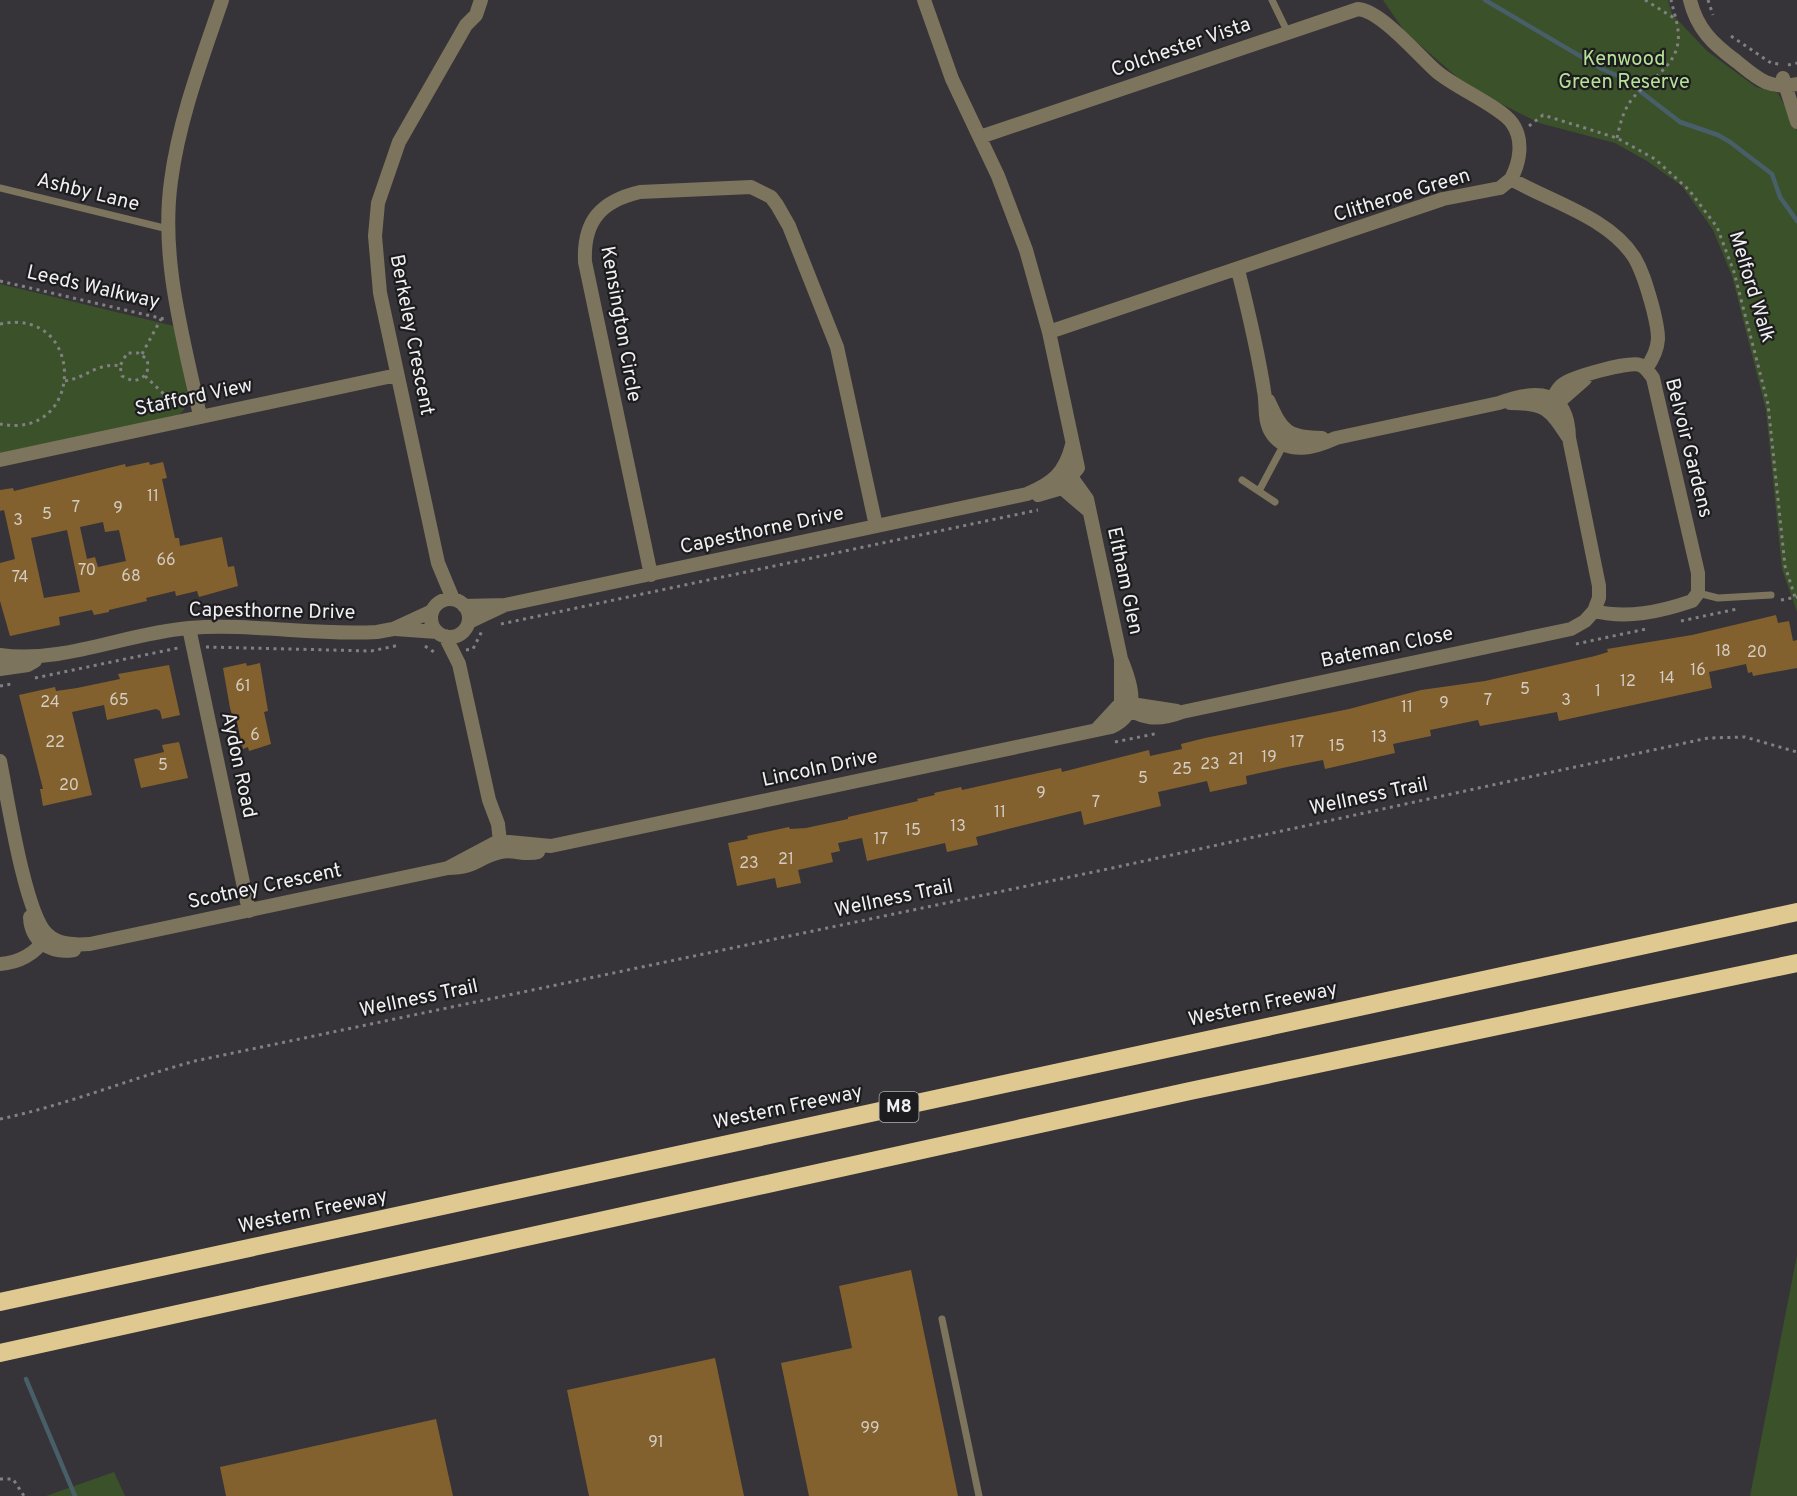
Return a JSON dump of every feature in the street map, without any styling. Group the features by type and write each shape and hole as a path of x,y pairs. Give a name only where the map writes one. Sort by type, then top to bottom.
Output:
{"highway":[{"name":"Western Freeway","path":"0,1302 1797,912"},
{"name":"M8","path":"0,1353 1190,1091 1797,963"}],"street":[{"path":"200,416 171,270 168,229 170,182 178,142 222,0"},
{"name":"Berkeley Crescent","path":"466,25 471,0"},
{"name":"Berkeley Crescent","path":"458,602 438,563 397,375 376,267 378,203 399,142 466,25 476,15 481,0"},
{"path":"924,0 952,79 1012,211 1049,332 1072,445 1065,480"},
{"path":"1690,0 1705,35 1759,81 1769,85 1790,81 1797,122"},
{"name":"Colchester Vista","path":"980,137 1358,9 1373,12 1447,80 1503,114 1517,132"},
{"path":"1517,132 1520,159 1511,179 1601,226 1617,238 1633,255 1644,278 1659,338 1658,351 1646,369"},
{"name":"Clitheroe Green","path":"1049,332 1459,195 1500,188 1511,179"},
{"name":"Kensington Circle","path":"651,575 585,262 584,242 597,214 622,196 640,192 751,186 771,197 777,205 789,226 837,347 876,526"},
{"path":"1238,270 1265,393 1286,439 1336,438 1499,403 1554,404 1569,438 1596,567 1599,598 1594,611 1613,615 1634,615 1692,601 1698,593"},
{"name":"Belvoir Gardens","path":"1554,404 1592,375 1632,364 1646,369 1655,382 1660,399 1698,573 1698,593"},
{"name":"Stafford View","path":"0,460 397,375"},
{"name":"Capesthorne Drive","path":"458,602 505,605 1027,494 1053,481 1065,480"},
{"name":"Eltham Glen","path":"1065,480 1089,511 1121,659 1128,706"},
{"name":"Berkeley Crescent","path":"435,607 438,563"},
{"path":"457,656 466,627 458,602 435,607 431,622 457,656 489,800 490,824 499,846"},
{"name":"Capesthorne Drive","path":"466,627 505,605"},
{"name":"Capesthorne Drive","path":"393,629 435,607"},
{"name":"Bateman Close","path":"1128,706 1182,712 1571,629 1585,621 1594,611"},
{"path":"441,634 455,636 466,627"},
{"name":"Capesthorne Drive","path":"0,655 17,658 45,656 189,628 365,633 393,629 441,634"},
{"name":"Aydon Road","path":"189,628 249,910"},
{"name":"Capesthorne Drive","path":"0,669 28,665 45,656"},
{"name":"Lincoln Drive","path":"499,846 533,854 551,846 1097,729 1128,706"},
{"path":"0,761 30,900 30,926 41,938 0,962"},
{"name":"Scotney Crescent","path":"41,938 90,944 448,868 475,865 499,846"}],"lane":[{"path":"1272,0 1288,33"},
{"name":"Ashby Lane","path":"0,188 168,229"},
{"path":"1259,491 1286,439"},
{"path":"1242,480 1275,502"},
{"path":"1698,593 1718,598 1771,595"},
{"path":"942,1319 979,1496"}],"path":[{"path":"1645,0 1675,19"},
{"path":"1617,138 1626,108 1633,97 1659,75 1677,48 1678,40 1671,0"},
{"path":"1708,0 1714,17"},
{"path":"1722,30 1771,63 1784,66 1797,63"},
{"name":"Melford Walk","path":"1517,132 1532,125 1543,115 1617,138 1654,159 1689,190 1717,227 1728,253 1768,404 1785,566 1796,597"},
{"name":"Leeds Walkway","path":"0,282 180,323"},
{"path":"142,354 161,319"},
{"path":"0,324 21,322 33,326 50,337 61,352 65,364 65,381 56,405 45,415 25,424 0,424"},
{"path":"142,354 127,353 120,366 122,376 127,379 132,381 145,376"},
{"path":"142,354 148,366 145,376"},
{"path":"65,381 81,378 106,364 120,366"},
{"path":"145,376 168,398"},
{"path":"496,626 1046,508"},
{"path":"419,641 441,656 457,656 473,649 484,628"},
{"path":"31,679 163,650 193,648 371,651 409,643"},
{"path":"0,686 20,682"},
{"name":"Wellness Trail","path":"0,1119 48,1109 139,1076 195,1061 1079,875 1708,738 1744,737 1797,752"},
{"path":"0,1479 13,1479 24,1496"}],"green space":[{"name":"Kenwood Green Reserve","path":"1383,0 1668,0 1672,14 1707,51 1756,87 1778,93 1797,131 1797,612 1782,569 1766,410 1732,276 1713,230 1682,186 1647,161 1615,143 1539,123 1486,96 1457,77 1405,32"},
{"path":"0,284 174,326 188,396 184,410 173,418 0,453"},
{"path":"1797,1255 1797,1496 1750,1496"},
{"path":"114,1472 125,1496 46,1496"}],"building":[{"path":"149,462 150,465 163,462 167,478 162,479 175,538 179,538 180,546 222,537 228,567 234,566 238,586 199,597 197,591 176,596 175,591 146,598 147,601 109,610 109,612 94,615 92,610 59,617 60,625 10,636 0,601 0,563 15,559 4,510 0,511 0,490 13,488 14,491 125,464 126,467","holes":["103,522 105,532 119,530 126,561 98,567 95,557 87,559 80,527","67,530 80,592 44,598 31,538"]},
{"path":"1776,615 1778,623 1789,621 1793,641 1797,640 1797,668 1753,676 1752,672 1748,673 1746,664 1709,672 1712,688 1559,721 1557,712 1480,726 1478,720 1430,730 1431,736 1393,744 1395,753 1325,769 1323,760 1287,767 1246,776 1247,784 1210,792 1207,781 1158,792 1161,806 1084,825 1081,811 976,837 978,845 947,852 945,843 867,861 862,838 838,843 840,851 831,853 833,862 798,870 801,883 777,888 775,878 737,886 728,843 748,839 747,836 789,827 790,829 806,828 848,819 848,817 918,801 917,799 935,795 934,793 961,787 962,790 1061,768 1062,772 1149,750 1150,756 1182,749 1181,744 1205,738 1349,709 1421,690 1485,681 1595,656 1608,652 1607,649 1692,635"},
{"path":"246,663 247,666 260,663 268,711 264,712 271,744 249,751 248,747 243,749 236,718 233,718 223,668"},
{"path":"169,665 180,715 162,719 160,711 156,709 107,720 104,705 72,712 92,795 43,806 40,789 43,789 19,695 55,687 56,691 77,688 120,679 118,674"},
{"path":"179,742 188,778 141,788 134,759 164,752 162,745"},
{"path":"911,1270 958,1496 809,1496 781,1363 852,1348 839,1286"},
{"path":"715,1358 744,1496 589,1496 567,1390"},
{"path":"436,1419 453,1496 226,1496 220,1467"}],"waterway":[{"path":"1485,0 1602,69 1623,78 1680,122 1718,135 1730,142 1772,174 1780,197 1797,221"},
{"path":"26,1379 75,1496"}]}
